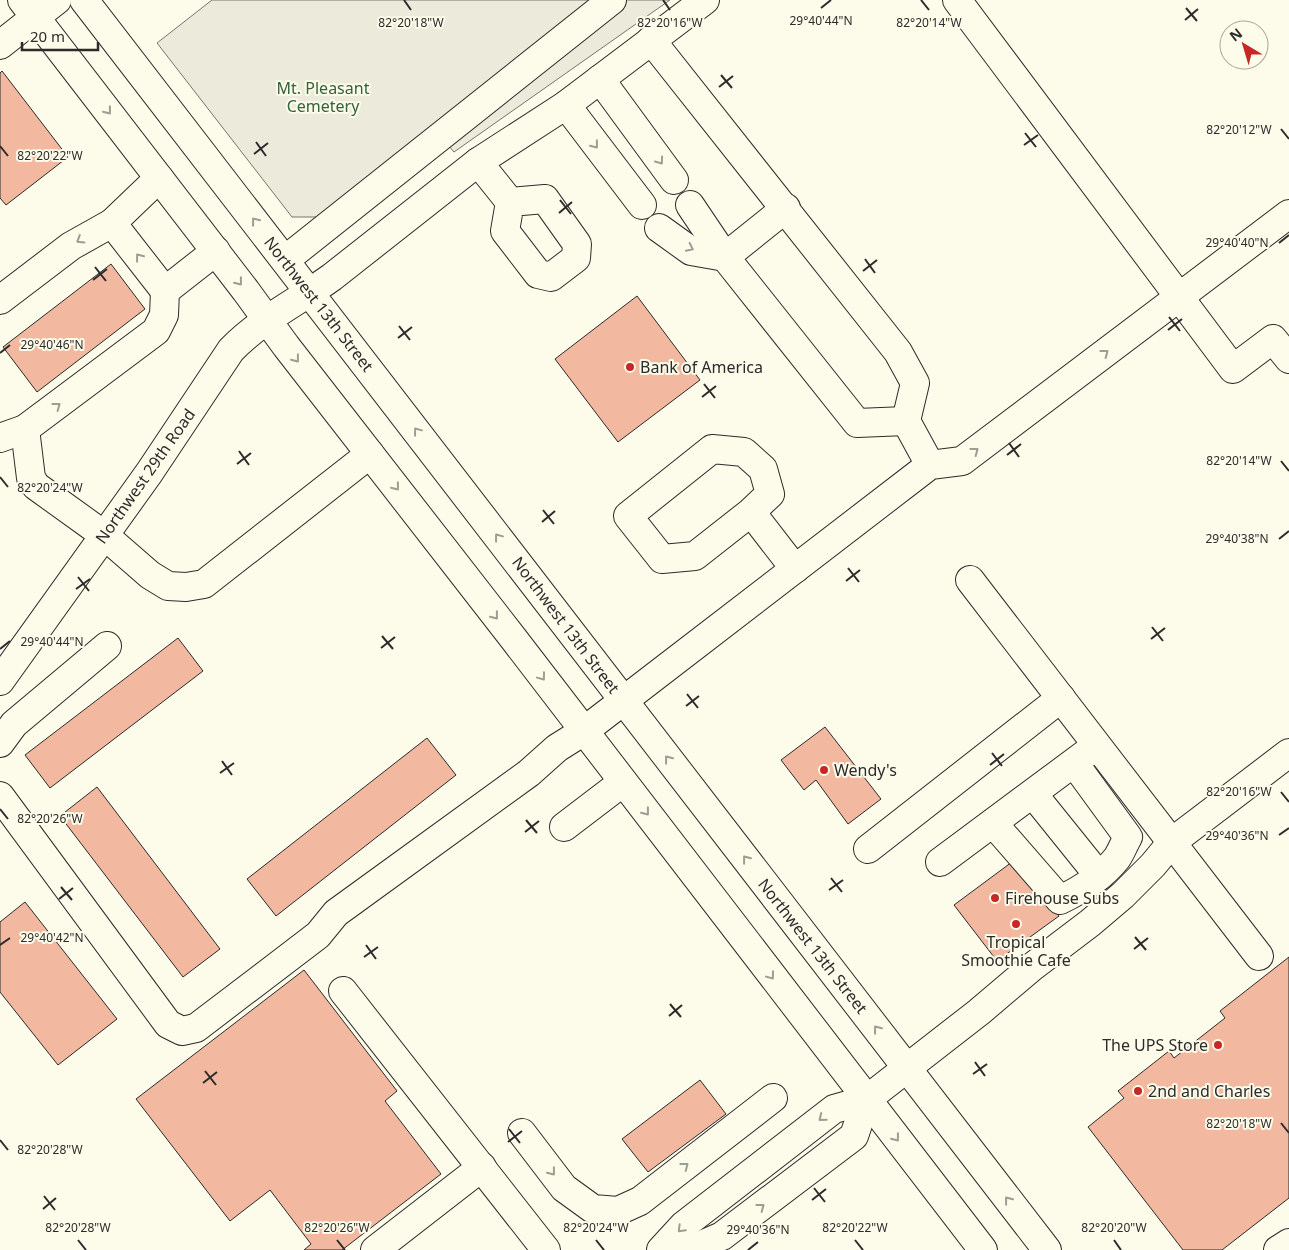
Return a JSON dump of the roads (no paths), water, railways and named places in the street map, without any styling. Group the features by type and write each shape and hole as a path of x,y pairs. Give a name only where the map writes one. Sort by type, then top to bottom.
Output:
{"main road":[{"path":"0,45 28,8 56,0"},
{"name":"Northwest 13th Street","path":"84,0 311,292 1047,1250"},
{"path":"285,260 612,0"},
{"name":"Northwest 29th Road","path":"0,681 149,472 231,350 242,338 311,292 478,162 566,106 705,0"},
{"path":"956,0 1233,369 1284,342"},
{"path":"28,8 983,1250"},
{"path":"652,40 898,352 915,382 906,421 930,465"},
{"path":"600,79 674,180"},
{"path":"566,106 642,205"},
{"path":"478,162 510,202"},
{"path":"0,300 71,246 112,223 160,178"},
{"path":"690,204 725,257 857,423 906,421"},
{"path":"659,228 691,251 725,257 786,208"},
{"path":"0,796 168,1024 182,1030 196,1028 318,935 336,913 529,773 557,748 584,731 624,701 930,465 962,461 1289,214"},
{"path":"112,223 165,291 164,315 156,331 12,434 36,486 104,535 150,575 168,586 186,586 204,584 370,454"},
{"path":"165,291 216,251"},
{"path":"712,449 744,452 763,470 770,494 751,512 695,556 662,560 628,516 712,449"},
{"path":"751,512 795,569"},
{"path":"970,580 1259,956"},
{"path":"0,742 14,724 107,646"},
{"path":"868,849 1061,698"},
{"path":"940,862 1098,746"},
{"path":"661,1250 684,1225 834,1109 866,1100 979,1012 1032,967 1124,896 1172,842 1289,753"},
{"path":"993,823 1060,900 1080,891 1117,858 1128,838 1074,763"},
{"path":"564,827 622,782"},
{"path":"1033,794 1099,876"},
{"path":"343,990 546,1250"},
{"path":"522,1133 564,1188 592,1209 618,1210 640,1201 773,1098"},
{"path":"690,1250 722,1236 854,1136 866,1100"},
{"path":"375,1250 482,1167"},
{"path":"1278,1250 1289,1243"}],"place":[{"name":"Bank of America","path":"630,367"},
{"name":"Wendy's","path":"824,770"},
{"name":"Firehouse Subs","path":"995,898"},
{"name":"Tropical Smoothie Cafe","path":"1016,924"},
{"name":"The UPS Store","path":"1218,1045"},
{"name":"2nd and Charles","path":"1138,1091"}],"park label":[{"name":"Mt. Pleasant Cemetery","path":"323,97"}]}
